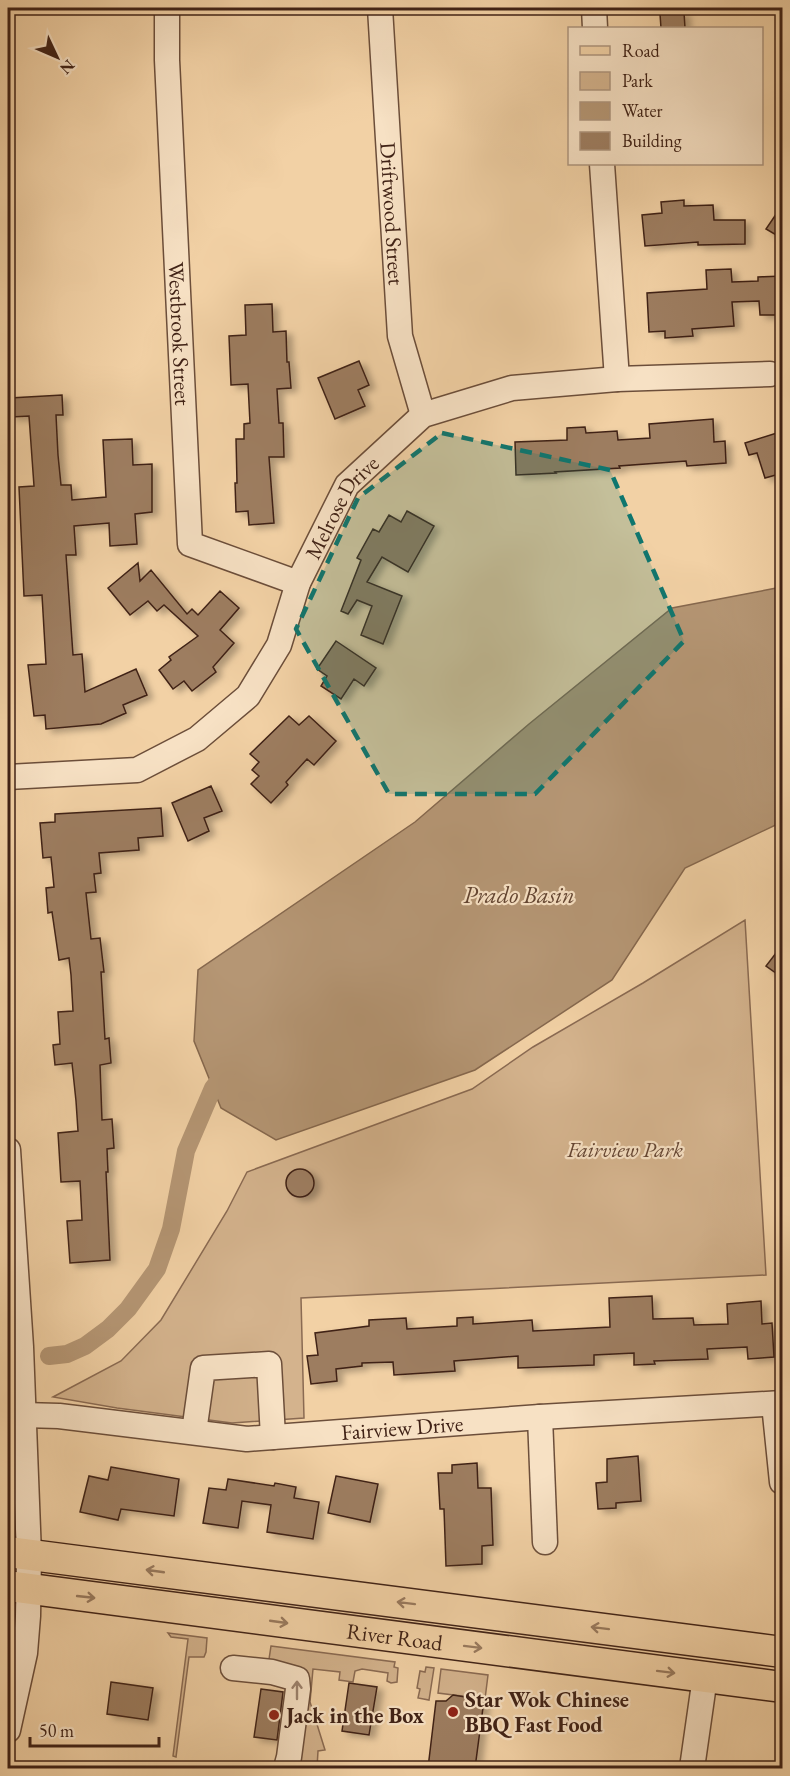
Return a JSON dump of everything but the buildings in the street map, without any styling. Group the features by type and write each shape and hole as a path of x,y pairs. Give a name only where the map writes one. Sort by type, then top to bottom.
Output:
{"main road":[{"name":"River Road","path":"18,1554 783,1652"},
{"name":"River Road","path":"18,1587 783,1687"}],"street":[{"name":"Westbrook Street","path":"167,8 167,60 190,544 298,583"},
{"name":"Driftwood Street","path":"380,8 400,336 423,415"},
{"path":"594,8 595,27"},
{"path":"602,165 617,379"},
{"name":"Melrose Drive","path":"8,777 137,770 197,739 249,696 279,645 298,583 347,486 423,415 512,388 617,379 770,374"},
{"path":"8,1150 24,1415 18,1587 28,1616 25,1653 10,1706 8,1730"},
{"path":"194,1432 202,1368 269,1364 273,1437"},
{"path":"778,1404 783,1482"},
{"name":"Fairview Drive","path":"24,1415 59,1416 247,1439 540,1417 778,1404"},
{"path":"540,1417 545,1542"},
{"path":"233,1668 272,1672 297,1679 298,1689 286,1768"},
{"path":"692,1768 705,1677"}],"highlighted area":[{"path":"442,433 610,470 684,641 535,794 389,794 296,629 358,498"}],"green space":[{"name":"Fairview Park","path":"745,920 766,1275 301,1298 304,1418 232,1423 53,1397 121,1361 161,1320 227,1211 247,1172 472,1089 533,1047"},
{"path":"168,1633 207,1638 204,1657 189,1657 176,1757 173,1756 188,1639 171,1637"},
{"path":"271,1646 395,1662 394,1667 398,1668 397,1682 387,1681 388,1673 362,1669 355,1671 353,1682 339,1680 340,1672 313,1669 310,1702 325,1750 318,1751 317,1768 291,1768 301,1691 268,1666"},
{"path":"426,1667 434,1668 429,1700 418,1698 420,1689 417,1688 420,1671 425,1672"},
{"path":"441,1669 488,1675 485,1699 438,1693"}],"water":[{"name":"Prado Basin","path":"782,587 782,822 685,868 612,980 475,1070 276,1140 221,1108 194,1041 198,970 415,822 529,724 672,608"}],"waterway":[{"path":"49,1356 67,1354 85,1346 108,1329 128,1309 157,1269 171,1229 186,1151 213,1088 228,1069"}],"place":[{"name":"Star Wok Chinese BBQ Fast Food","path":"453,1712"},
{"name":"Jack in the Box","path":"274,1715"}]}
